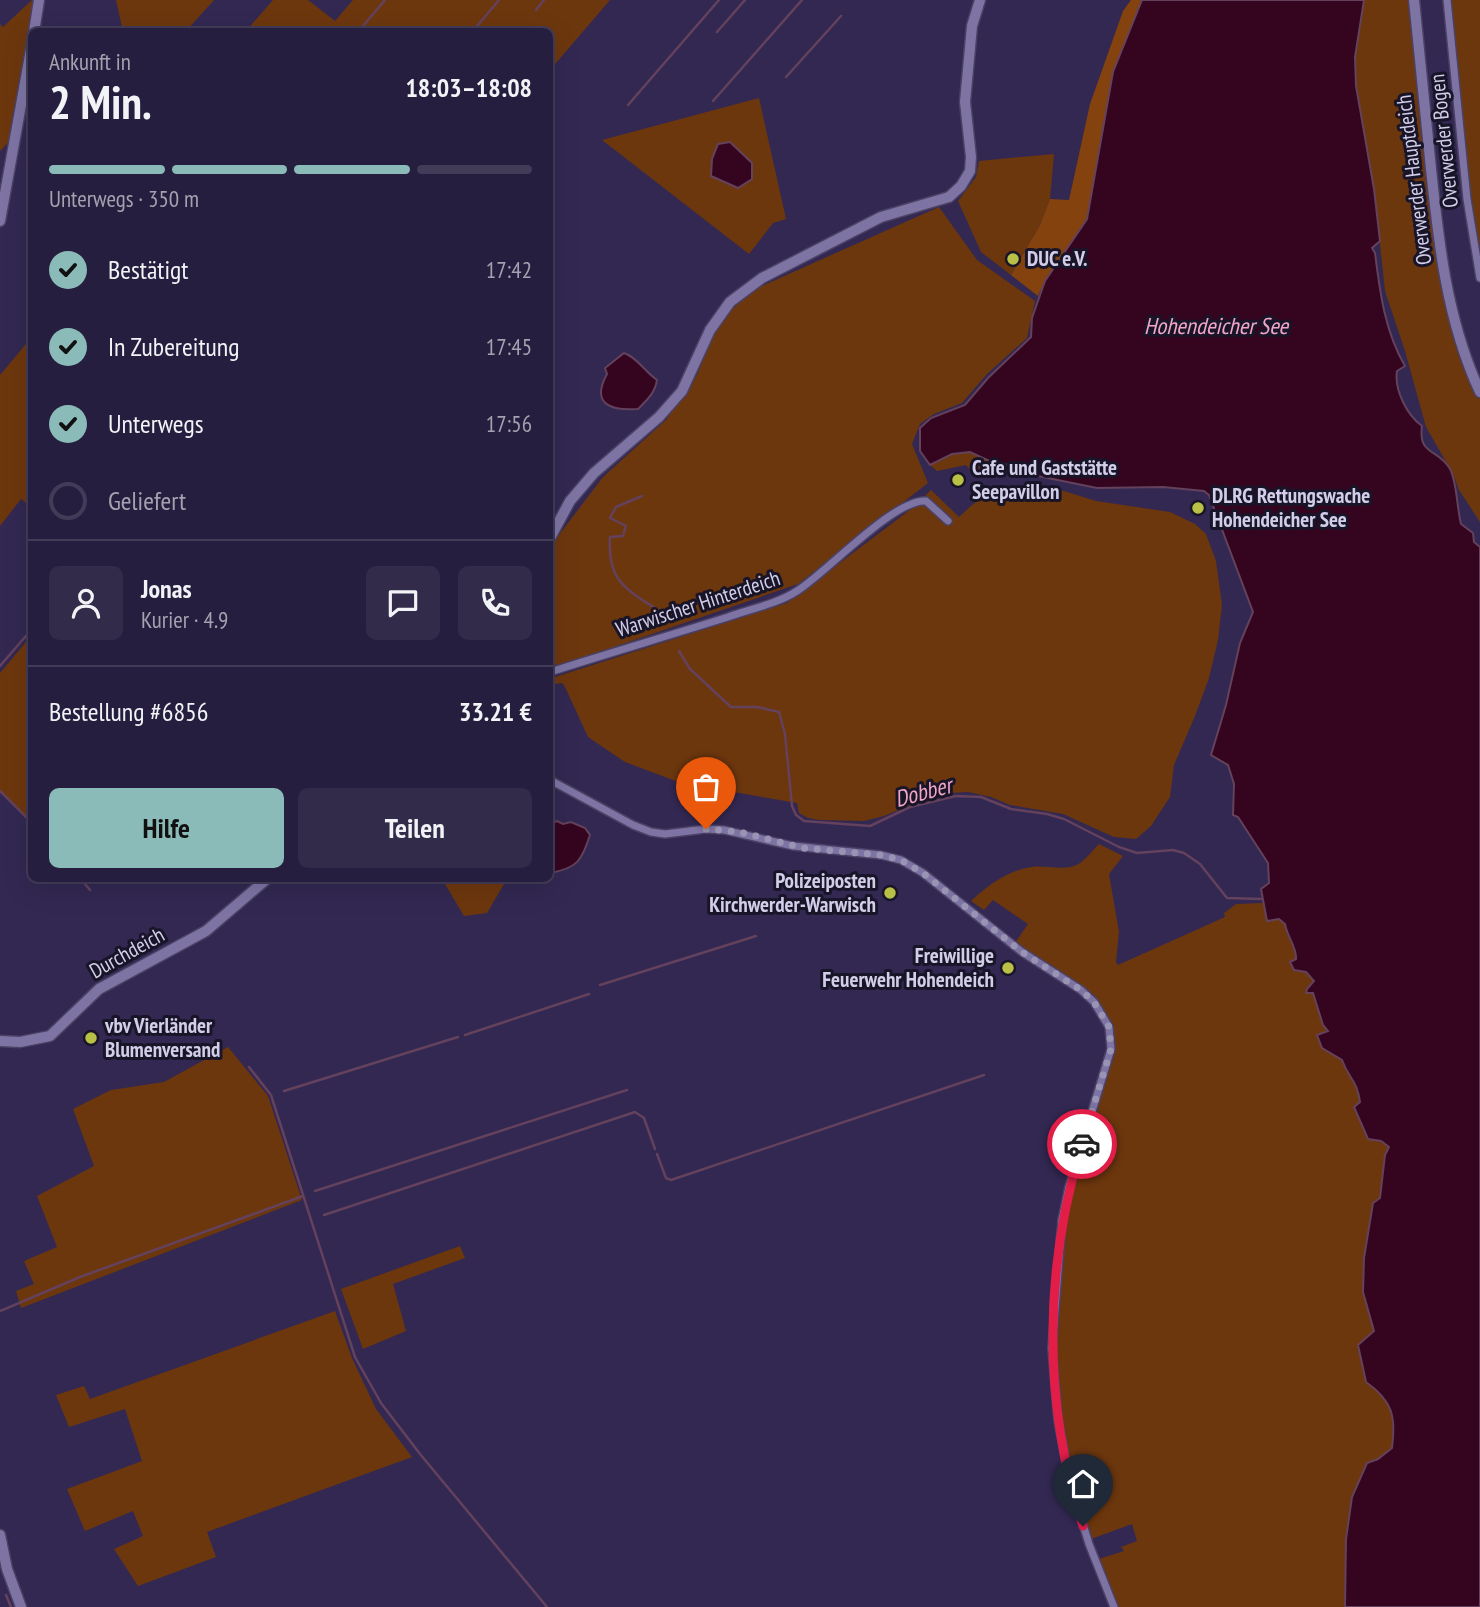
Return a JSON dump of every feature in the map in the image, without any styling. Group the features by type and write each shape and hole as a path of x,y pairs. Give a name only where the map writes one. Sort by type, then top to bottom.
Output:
{"street":[{"path":"35,28 39,0"},
{"path":"553,533 582,485 609,458 659,417 682,391 710,330 730,302 762,278 881,217 949,197 961,186 970,172 965,102 972,26 980,0"},
{"name":"Overwerder Hauptdeich","path":"1415,0 1442,260 1454,319 1480,392"},
{"name":"Overwerder Bogen","path":"1447,0 1468,199 1480,278"},
{"path":"0,221 28,66"},
{"name":"Warwischer Hinterdeich","path":"553,671 790,595 872,530 916,501 926,501 948,521"},
{"path":"553,782 651,832 665,834 720,829 803,848 881,855 901,860 923,873 1022,952 1081,990 1094,1002 1109,1027 1111,1049 1062,1220 1052,1348 1058,1420 1069,1478 1088,1541 1114,1607"},
{"name":"Durchdeich","path":"0,1041 20,1042 50,1037 99,989 206,931 263,882"},
{"path":"0,1535 4,1571 21,1607"}],"shaded area":[{"path":"35,0 9,142 0,151 0,24 3,27"},
{"path":"116,0 214,0 189,28 122,28"},
{"path":"273,0 308,0 335,21 353,0 610,0 553,66 553,28 249,28"},
{"path":"1131,0 1142,0 1113,72 1087,219 1045,281 1038,296 1011,275 1040,225 1050,199 1069,200 1090,104 1123,11"},
{"path":"1364,0 1411,0 1432,212 1467,370 1480,399 1480,522 1459,490 1453,474 1426,427 1385,291 1374,189 1356,86 1355,57"},
{"path":"1451,0 1480,0 1480,263 1464,138"},
{"path":"759,98 786,219 773,223 749,254 602,140"},
{"path":"1054,154 1050,199 1040,225 1011,275 981,252 958,201 976,177 979,161"},
{"path":"939,207 977,260 1035,301 1027,338 987,374 962,403 934,414 920,424 912,444 928,483 798,584 553,668 555,540 603,477 666,420 697,375 713,335 728,313 755,289"},
{"path":"28,342 28,505 21,499 0,526 0,375"},
{"path":"970,452 994,463 1032,467 1036,472 971,471 966,465 937,471 930,465 952,454"},
{"path":"1023,486 1051,487 1096,501 1170,512 1195,524 1206,534 1216,561 1222,605 1218,640 1209,678 1174,765 1170,797 1151,826 1136,839 1114,837 1063,814 1010,805 968,792 951,793 918,802 864,821 808,818 799,813 797,803 681,783 625,762 588,737 565,687 562,683 555,684 553,680 553,678 787,603 915,506 931,490 959,517 988,495"},
{"path":"28,640 28,820 0,791 0,673"},
{"path":"1099,844 1123,856 1109,874 1119,932 1118,965 1225,917 1224,913 1236,904 1263,903 1267,921 1279,919 1286,924 1296,959 1314,982 1307,993 1313,992 1331,1051 1342,1060 1358,1086 1360,1103 1372,1139 1389,1147 1385,1155 1363,1292 1374,1331 1366,1381 1382,1396 1391,1410 1392,1448 1378,1459 1347,1578 1345,1607 1118,1607 1099,1559 1124,1551 1121,1547 1137,1541 1132,1524 1091,1539 1080,1501 1096,1495 1083,1458 1069,1462 1059,1406 1055,1341 1062,1252 1070,1197 1114,1055 1113,1030 1109,1018 1094,997 1015,943 1028,924 993,900 984,910 971,901 992,884 1015,871 1032,867 1075,866"},
{"path":"444,882 505,882 487,913 464,916"},
{"path":"228,1047 268,1096 302,1200 21,1308 16,1291 34,1284 24,1261 57,1247 37,1196 94,1166 73,1109 111,1090 164,1082"},
{"path":"460,1246 465,1258 393,1284 406,1331 363,1349 341,1289"},
{"path":"335,1311 352,1358 376,1409 412,1457 207,1532 216,1557 138,1586 114,1549 143,1536 133,1511 85,1531 67,1489 142,1461 125,1409 69,1427 56,1395 84,1386 90,1399"}],"water":[{"name":"Hohendeicher See","path":"1142,0 1364,0 1355,57 1356,86 1380,241 1372,248 1388,326 1405,366 1397,371 1398,386 1407,409 1422,426 1426,447 1450,469 1461,524 1473,533 1474,542 1480,547 1480,1607 1345,1607 1346,1539 1352,1497 1367,1463 1378,1459 1392,1448 1391,1410 1382,1396 1366,1382 1358,1345 1374,1331 1363,1292 1364,1258 1373,1203 1380,1198 1385,1155 1389,1147 1381,1141 1368,1139 1354,1107 1360,1102 1355,1084 1342,1060 1322,1048 1317,1035 1328,1031 1323,1025 1313,993 1306,993 1314,981 1306,972 1294,970 1290,962 1296,959 1296,955 1285,924 1279,919 1267,921 1261,889 1269,883 1268,863 1238,817 1233,815 1234,784 1228,765 1211,755 1240,643 1253,612 1209,495 1204,491 1163,487 1097,488 1038,476 1031,467 994,463 970,452 952,454 930,465 920,451 920,428 931,418 965,405 988,378 1031,337 1032,318 1045,281 1087,219 1113,72"},
{"path":"730,142 752,163 752,179 738,188 711,176 712,159 718,144"},
{"path":"624,353 657,380 652,393 638,409 612,407 602,399 602,384 607,374 605,368"},
{"path":"571,822 585,828 590,835 577,862 567,869 553,872 553,823"}],"waterway":[{"path":"361,28 385,0"},
{"path":"475,28 499,0"},
{"path":"536,10 544,0"},
{"path":"628,105 719,0"},
{"path":"717,32 745,0"},
{"path":"713,101 802,0"},
{"path":"786,77 841,16"},
{"name":"Dobber","path":"642,496 616,507 610,518 626,526 623,536 610,537 611,563 627,589 658,610"},
{"path":"0,666 28,634"},
{"name":"Dobber","path":"679,651 690,669 731,707 757,707 779,712 785,734 792,806 796,815 804,821 870,826 910,807 956,796 981,797 1011,809 1064,819 1119,847 1137,853 1173,850 1184,853 1200,864 1227,898 1262,899"},
{"path":"0,791 28,819"},
{"path":"83,882 90,890"},
{"path":"600,985 756,936"},
{"path":"465,1035 589,994"},
{"path":"284,1091 458,1037"},
{"path":"249,1067 271,1095 355,1357 381,1403 420,1454 547,1607"},
{"path":"657,1154 666,1178 671,1180 984,1075"},
{"path":"315,1191 627,1090"},
{"path":"324,1215 635,1112 644,1118 655,1149"},
{"path":"0,1311 80,1277 303,1196"},
{"path":"6,1595 11,1607"}],"way so far":[{"path":"706,829 740,832 803,848 881,855 901,860 923,873 1022,952 1081,990 1094,1002 1109,1027 1111,1049 1082,1144"}],"place":[{"name":"DUC e.V.","path":"1013,259"},
{"name":"Cafe und Gaststätte Seepavillon","path":"958,480"},
{"name":"DLRG Rettungswache Hohendeicher See","path":"1198,508"},
{"name":"Polizeiposten Kirchwerder-Warwisch","path":"890,893"},
{"name":"Freiwillige Feuerwehr Hohendeich","path":"1008,968"},
{"name":"vbv Vierländer Blumenversand","path":"91,1038"}],"route":[{"path":"1082,1144 1062,1220 1052,1348 1063,1452 1083,1526"}]}
